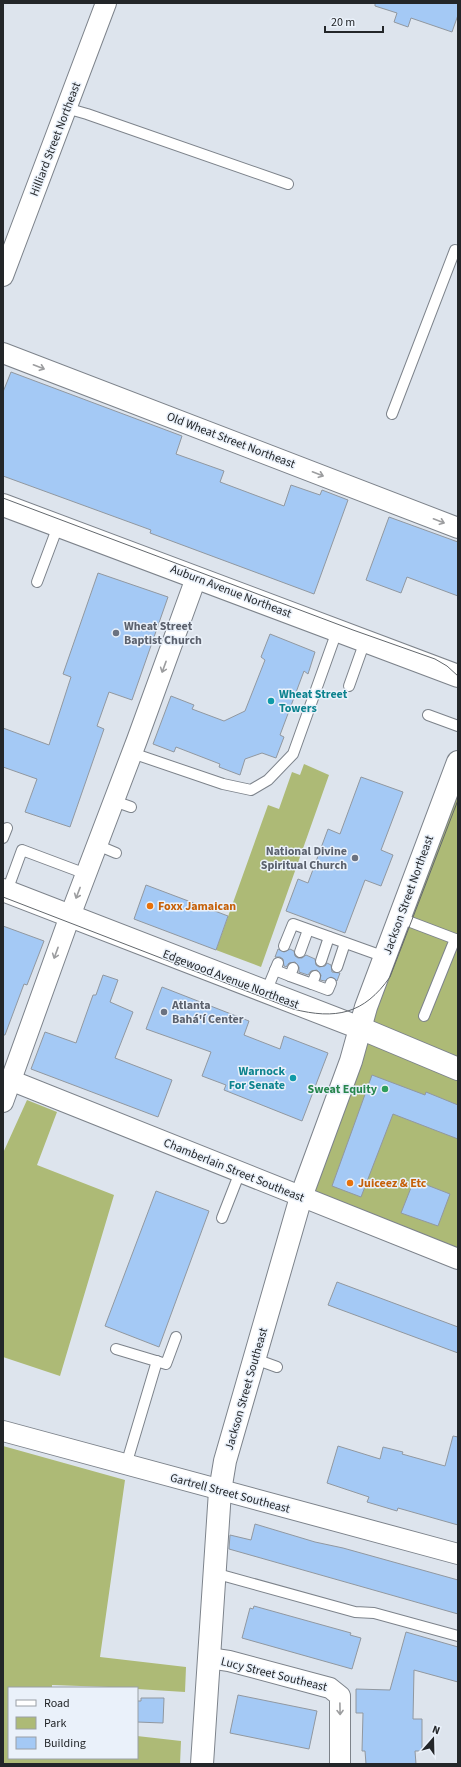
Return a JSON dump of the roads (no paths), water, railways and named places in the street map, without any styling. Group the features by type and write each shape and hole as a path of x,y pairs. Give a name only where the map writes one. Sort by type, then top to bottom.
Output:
{"street":[{"name":"Hilliard Street Northeast","path":"3,276 106,3"},
{"name":"Old Wheat Street Northeast","path":"3,353 458,528"},
{"name":"Auburn Avenue Northeast","path":"3,505 458,676"},
{"path":"3,1102 97,845 122,804 132,753 196,578"},
{"name":"Jackson Street Northeast","path":"360,1028 366,1007 458,762"},
{"name":"Edgewood Avenue Northeast","path":"5,890 360,1028 458,1069"},
{"name":"Jackson Street Southeast","path":"202,1764 220,1491 225,1461 301,1197 351,1061 360,1028"},
{"name":"Chamberlain Street Southeast","path":"10,1080 458,1259"},
{"name":"Gartrell Street Southeast","path":"3,1431 220,1491 458,1554"},
{"name":"Lucy Street Southeast","path":"209,1658 229,1661 330,1688 337,1692 340,1696 340,1764"}],"lane":[{"path":"66,108 288,184"},
{"path":"392,414 457,248"},
{"path":"37,582 58,526"},
{"path":"132,753 222,784 251,790 268,780 293,754 337,631"},
{"path":"349,686 365,641"},
{"path":"428,715 458,726"},
{"path":"3,838 7,828"},
{"path":"97,845 116,852"},
{"path":"5,890 22,850 86,874"},
{"path":"400,918 457,940 424,1016"},
{"path":"284,946 293,924 385,957"},
{"path":"300,952 308,930"},
{"path":"321,961 329,937"},
{"path":"337,966 345,943"},
{"path":"266,992 276,967 314,980 328,990 331,983"},
{"path":"222,1218 240,1172"},
{"path":"116,1349 166,1364 176,1337"},
{"path":"254,1359 277,1367"},
{"path":"126,1465 157,1361"},
{"path":"214,1573 355,1612 374,1613 458,1636"}],"tram line":[{"path":"3,498 353,630 435,659 447,666 458,676"},
{"path":"3,897 293,1009 323,1014 348,1011 370,999 390,977 458,800"}],"place":[{"name":"Wheat Street Baptist Church","path":"116,633"},
{"name":"Wheat Street Towers","path":"271,701"},
{"name":"National Divine Spiritual Church","path":"355,858"},
{"name":"Foxx Jamaican","path":"150,906"},
{"name":"Atlanta Bahá'í Center","path":"164,1012"},
{"name":"Warnock For Senate","path":"293,1078"},
{"name":"Sweat Equity","path":"385,1089"},
{"name":"Juiceez & Etc","path":"350,1183"}]}
